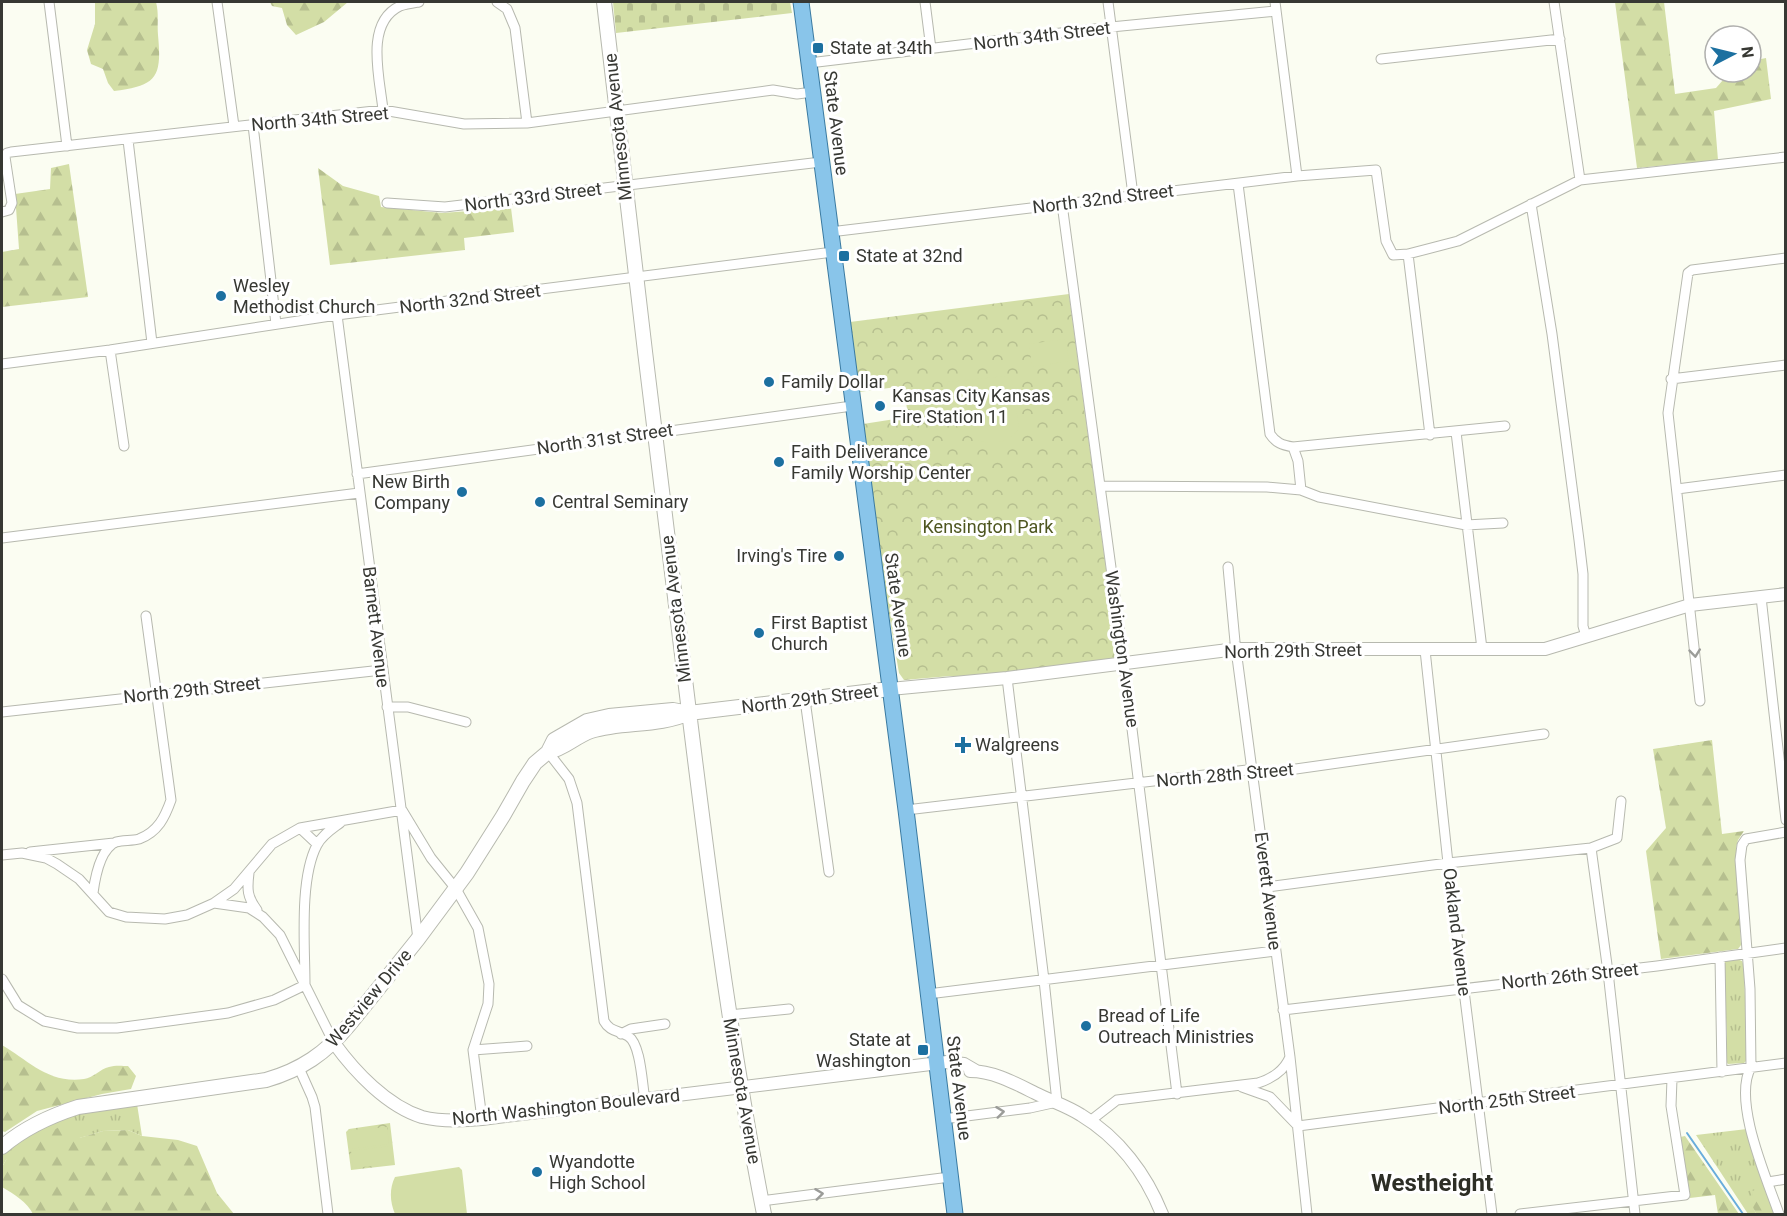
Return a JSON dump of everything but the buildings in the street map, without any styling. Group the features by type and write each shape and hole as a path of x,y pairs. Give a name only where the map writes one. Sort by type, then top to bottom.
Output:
{"main road":[{"name":"Minnesota Avenue","path":"604,2 624,186 689,713 729,1015 762,1208"},
{"name":"State Avenue","path":"801,2 906,810 954,1215"},
{"name":"North 29th Street","path":"689,713 890,689"},
{"name":"Westview Drive","path":"2,1147 28,1128 52,1115 78,1107 266,1080 299,1068 318,1057 334,1043 456,889 535,763 548,752 559,749 590,732 674,720 689,713"}],"street":[{"path":"49,2 67,146"},
{"path":"217,2 234,126"},
{"path":"383,110 377,47 378,31 384,20 399,7 419,2"},
{"path":"497,2 507,9 515,28 527,123"},
{"path":"925,2 931,49"},
{"path":"1108,2 1133,195"},
{"path":"1554,2 1580,180"},
{"path":"1276,6 1297,176"},
{"name":"North 34th Street","path":"809,63 1276,6"},
{"path":"1382,59 1560,39"},
{"name":"North 34th Street","path":"2,212 9,210 12,203 6,154 11,152 383,110 464,124 527,123 773,90 796,94 813,92"},
{"path":"253,125 276,324"},
{"path":"128,140 152,343"},
{"path":"1430,435 1408,254 1458,241 1580,180 1785,157"},
{"name":"North 33rd Street","path":"387,203 446,207 821,162"},
{"name":"North 32nd Street","path":"830,232 1297,176 1377,170 1386,241 1393,255 1408,254"},
{"path":"1238,183 1270,434 1274,440 1282,445 1293,447 1505,426"},
{"name":"Washington Avenue","path":"1062,204 1124,664 1177,1094"},
{"path":"1531,204 1552,334 1579,540 1583,574 1583,626 1586,636"},
{"name":"North 32nd Street","path":"2,364 337,315 833,252"},
{"path":"1700,701 1668,413 1671,379 1688,273 1692,270 1785,258"},
{"name":"Barnett Avenue","path":"337,315 418,939"},
{"path":"110,350 124,446"},
{"path":"1671,379 1785,365"},
{"name":"North 31st Street","path":"357,474 852,406"},
{"path":"1456,432 1482,649"},
{"path":"1293,447 1298,461 1301,490"},
{"path":"1677,489 1785,475"},
{"path":"1100,486 1267,487 1301,490 1319,497 1466,525 1503,523"},
{"path":"2,538 359,493"},
{"name":"Everett Avenue","path":"1228,567 1236,649 1290,1057 1307,1215"},
{"name":"North 29th Street","path":"890,689 1007,678 1236,649 1545,649 1690,605 1785,594"},
{"path":"1761,597 1785,820"},
{"path":"2,855 114,843 140,838 160,825 171,800 146,616"},
{"name":"Oakland Avenue","path":"1425,650 1448,863 1492,1215"},
{"name":"North 29th Street","path":"2,712 382,670"},
{"path":"943,1119 1030,1108 1057,1102 1007,678"},
{"path":"805,700 829,872"},
{"path":"387,707 408,707 466,722"},
{"name":"North 28th Street","path":"906,810 1247,770 1260,774 1544,734"},
{"path":"548,752 569,779 574,790 604,1022 607,1027 629,1037 637,1048 645,1100"},
{"path":"1267,887 1448,863 1591,848 1617,838 1621,801"},
{"path":"22,853 46,858 57,864 79,879 109,912 126,917 165,919 187,915 214,903 234,889 272,844 300,828 402,810 431,858 456,889 478,928 489,984 488,1004 473,1050 482,1119"},
{"path":"2,979 18,1005 44,1021 78,1028 117,1028 228,1013 274,1000 305,985 306,900 310,864 317,844 327,832 346,819"},
{"path":"300,828 317,844"},
{"path":"1779,1215 1750,1126 1746,1100 1748,1074 1751,1067 1750,989 1740,860 1742,845 1746,840 1785,832"},
{"path":"93,893 98,866 114,843"},
{"path":"1591,848 1608,972 1635,1215"},
{"path":"249,873 247,890 250,901 263,917"},
{"name":"North Washington Boulevard","path":"214,903 249,908 263,917 280,935 334,1043 360,1074 402,1108 422,1116 444,1120 482,1119 741,1086 936,1065 948,1070 976,1071 1010,1081 1057,1102 1090,1121 1133,1162 1150,1187 1162,1215"},
{"name":"North 26th Street","path":"1283,1010 1608,972 1785,948"},
{"path":"927,994 1275,951"},
{"path":"1719,957 1722,1072"},
{"path":"729,1015 789,1009"},
{"path":"621,1034 631,1029 665,1024"},
{"path":"473,1050 527,1046"},
{"path":"1090,1121 1117,1100 1242,1087 1267,1080 1286,1066 1290,1057"},
{"name":"North 25th Street","path":"1298,1126 1785,1063"},
{"path":"299,1068 315,1107 328,1215"},
{"path":"1520,1215 1685,1195 1671,1106 1672,1079"},
{"path":"1242,1087 1270,1097 1298,1126"},
{"path":"762,1208 950,1177"},
{"path":"1768,1182 1785,1179"}],"green space":[{"path":"95,2 156,2 159,61 154,77 148,82 140,86 114,91 103,69 91,64 87,50 95,24"},
{"path":"270,2 348,2 324,22 296,35 287,25 282,8 272,6"},
{"path":"613,2 790,2 792,13 616,33"},
{"path":"1615,2 1664,2 1675,94 1716,88 1720,84 1763,84 1763,59 1766,58 1771,99 1714,111 1718,160 1637,168"},
{"path":"69,164 88,297 2,307 2,252 19,249 15,194 50,189 51,168"},
{"path":"318,168 343,186 379,196 381,207 442,213 511,208 514,232 464,238 465,250 330,265"},
{"name":"Kensington Park","path":"1069,294 1118,657 976,677 950,676 904,680 899,673 878,550 863,424 908,417 904,386 859,392 850,322"},
{"path":"1065,339 1069,361 1032,367 1029,344"},
{"path":"1006,376 1012,381 1019,428 1012,436 1002,441 992,443 972,438 955,424 950,415 948,382"},
{"path":"1712,740 1722,834 1744,831 1736,848 1741,945 1738,949 1661,959 1646,851 1666,828 1653,749"},
{"path":"1737,959 1742,961 1744,966 1747,1060 1744,1063 1728,1064 1725,1060 1727,1035 1723,966 1725,961"},
{"path":"2,1045 39,1069 60,1078 84,1079 111,1066 128,1066 136,1076 131,1089 37,1111 5,1132 2,1131"},
{"path":"137,1104 142,1136 128,1130 103,1131 6,1160 2,1167 2,1155 34,1132 56,1121 90,1111"},
{"path":"390,1123 395,1165 351,1170 346,1132 349,1129"},
{"path":"74,1125 79,1138 103,1131 128,1130 142,1136 178,1140 197,1146 217,1193 234,1214 33,1214 16,1195 2,1187 2,1167 6,1160 25,1146 61,1126"},
{"path":"387,1127 389,1144 350,1149 348,1131"},
{"path":"1747,1129 1765,1187 1754,1209 1756,1214 1748,1214 1696,1135"},
{"path":"1685,1136 1739,1214 1718,1214 1715,1195 1690,1198 1680,1137"},
{"path":"390,1146 392,1164 353,1168 351,1151"},
{"path":"459,1167 462,1170 467,1214 395,1214 391,1196 395,1177"},
{"path":"1765,1187 1775,1214 1756,1214 1753,1207 1752,1191"}],"waterway":[{"path":"1687,1133 1743,1214"}],"place":[{"name":"State at 34th","path":"818,48"},
{"name":"State at 32nd","path":"844,256"},
{"name":"Wesley Methodist Church","path":"221,296"},
{"name":"Family Dollar","path":"769,382"},
{"name":"Kansas City Kansas Fire Station 11","path":"880,406"},
{"name":"Faith Deliverance Family Worship Center","path":"779,462"},
{"name":"New Birth Company","path":"462,492"},
{"name":"Central Seminary","path":"540,502"},
{"name":"Irving's Tire","path":"839,556"},
{"name":"First Baptist Church","path":"759,633"},
{"name":"Walgreens","path":"963,745"},
{"name":"Bread of Life Outreach Ministries","path":"1086,1026"},
{"name":"State at Washington","path":"923,1050"},
{"name":"Wyandotte High School","path":"537,1172"}],"district":[{"name":"Westheight","path":"1432,1183"}]}
